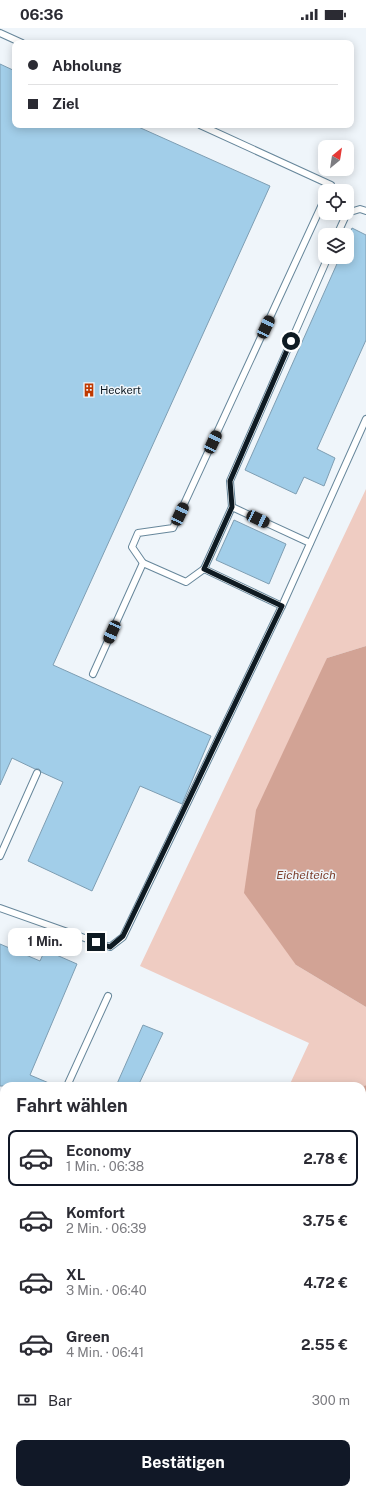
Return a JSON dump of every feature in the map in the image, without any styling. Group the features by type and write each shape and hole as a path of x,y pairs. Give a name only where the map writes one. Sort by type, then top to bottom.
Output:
{"lane":[{"path":"0,33 15,40"},
{"path":"207,128 329,184"},
{"path":"354,210 360,208 366,211"},
{"path":"318,213 173,528 138,533 132,547 143,563 186,582 204,569 232,507 230,481 325,264"},
{"path":"0,908 110,947 123,936 282,606 366,419"},
{"path":"232,507 310,543"},
{"path":"93,674 143,563"},
{"path":"204,569 282,606"},
{"path":"0,856 37,773"},
{"path":"69,1082 108,996"}],"shaded area":[{"path":"366,489 366,646 327,658 296,965 366,1007 366,1082 291,1082 309,1043 140,966"}],"water":[{"name":"Eichelteich","path":"366,646 366,1007 296,965 244,893 256,810 327,658"}],"building":[{"name":"Heckert","path":"0,64 12,70 12,128 141,128 270,186 53,665 211,736 182,804 140,786 92,891 28,861 63,782 41,772 39,769 35,769 12,758 0,785"},
{"path":"354,229 366,235 366,340 317,449 335,458 324,486 304,477 296,494 245,470 337,264 354,264"},
{"path":"234,520 286,544 269,584 216,560"},
{"path":"0,944 40,961 45,950 77,964 30,1075 47,1082 0,1082"},
{"path":"143,1025 163,1033 140,1082 118,1082"}],"place":[{"name":"Heckert","path":"89,390"}],"route":[{"path":"96,942 110,947 123,936 282,606 204,569 232,507 230,481 291,341"}]}
